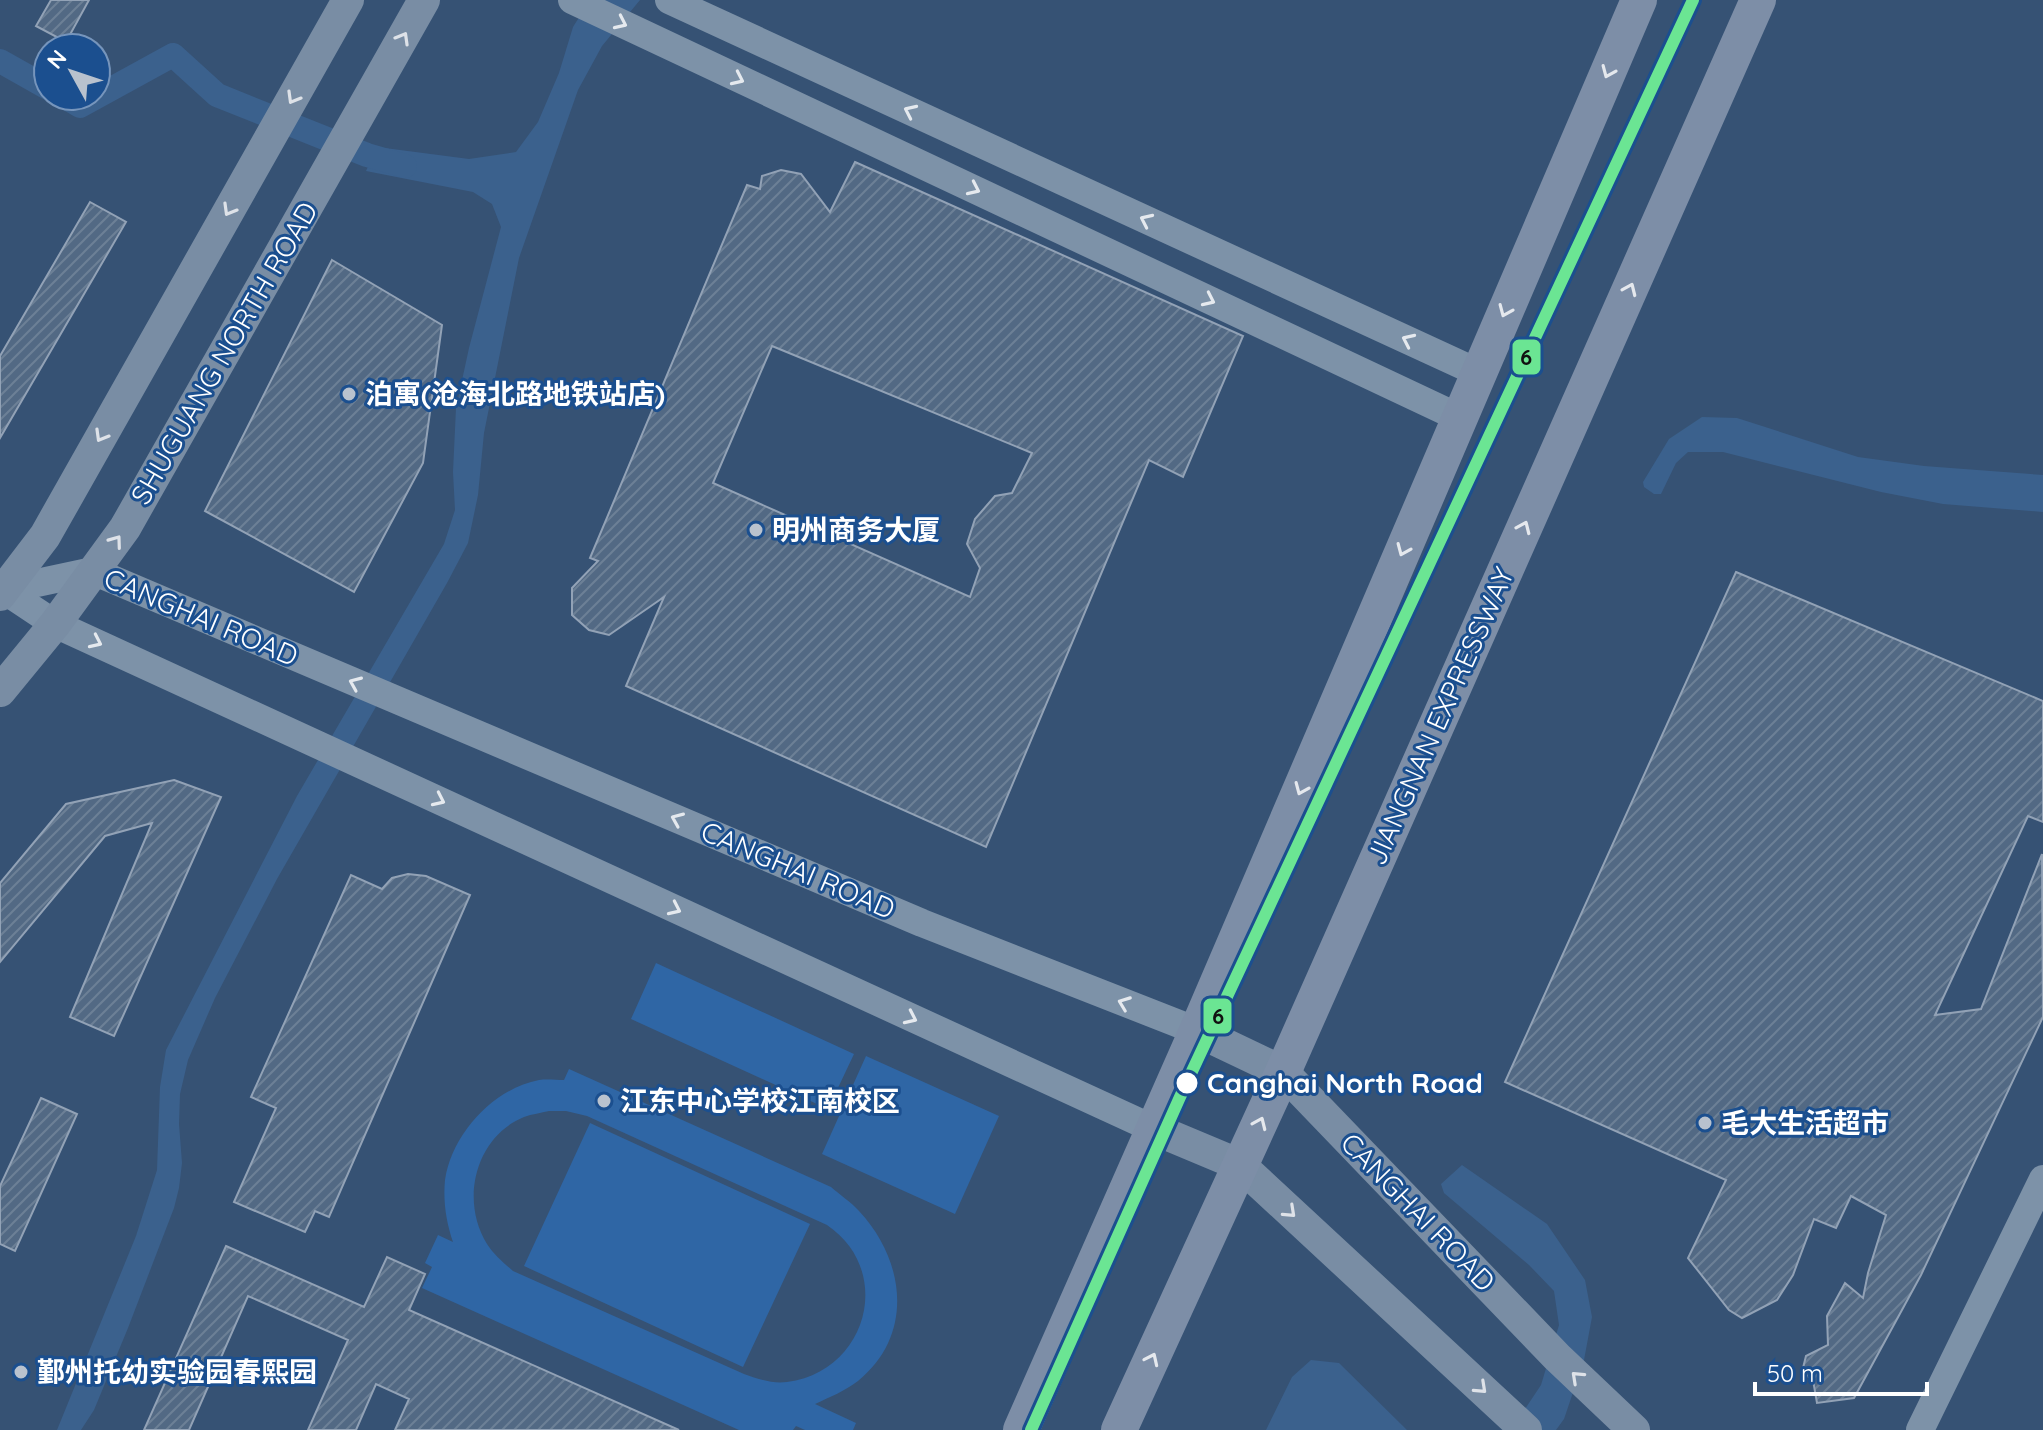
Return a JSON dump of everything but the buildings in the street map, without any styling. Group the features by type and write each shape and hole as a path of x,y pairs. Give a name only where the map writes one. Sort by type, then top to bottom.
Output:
{"main road":[{"path":"2,593 45,536 348,0"},
{"name":"SHUGUANG NORTH ROAD","path":"0,691 55,624 125,528 424,0"},
{"path":"1021,1430 1197,1031 1639,0"},
{"name":"JIANGNAN EXPRESSWAY","path":"1119,1430 1283,1072 1758,0"},
{"name":"CANGHAI ROAD","path":"1197,1031 1283,1072 1557,1357 1634,1430"},
{"path":"1154,1129 1240,1165 1526,1430"}],"street":[{"path":"573,0 1460,418"},
{"path":"678,4 1479,373"},
{"name":"CANGHAI ROAD","path":"2,593 93,571 922,923 1197,1031"},
{"path":"2,593 55,624 1154,1129"},
{"path":"1920,1430 2043,1179"}],"shaded area":[{"path":"590,0 640,0 602,46 578,90 519,258 484,433 478,495 468,543 277,879 215,998 188,1060 180,1094 182,1163 174,1208 94,1410 81,1430 57,1430 136,1236 157,1170 160,1087 166,1050 297,796 444,544 455,510 456,408 501,227 492,204 473,192 366,171 377,147 469,159 516,152 538,122 559,73 573,27"},
{"path":"1702,417 1737,418 1858,457 1924,466 2043,475 2043,512 1943,504 1881,492 1723,452 1688,452 1676,463 1661,494 1654,494 1644,487 1643,482 1669,439"},
{"path":"656,963 854,1054 828,1109 631,1019"},
{"path":"866,1056 999,1116 955,1214 822,1154"},
{"path":"569,1069 831,1187 859,1211 875,1230 894,1274 897,1297 889,1342 858,1381 815,1404 856,1423 853,1430 805,1430 796,1426 793,1430 739,1430 422,1288 432,1267 425,1263 438,1235 453,1242 444,1196 445,1180 456,1146 466,1131 477,1116 506,1093 539,1080 564,1080","holes":["549,1111 587,1116 827,1225 848,1245 861,1268 865,1292 862,1317 853,1340 837,1360 814,1374 787,1382 760,1379 513,1271 503,1262 487,1244 474,1209 477,1172 484,1155 507,1126 524,1117"]},
{"path":"590,1123 810,1224 743,1367 524,1266"},
{"path":"1462,1165 1547,1224 1585,1280 1592,1317 1584,1360 1564,1419 1556,1430 1511,1430 1541,1385 1559,1325 1554,1291 1529,1265 1444,1193 1441,1184"},
{"path":"1311,1360 1339,1363 1407,1430 1266,1430 1292,1377"}],"waterway":[{"path":"112,88 173,55 217,95 367,155 405,166"},
{"path":"0,61 32,79"}],"transit line":[{"name":"6","path":"1031,1430 1180,1097 1693,0"}],"place":[{"name":"泊寓(沧海北路地铁站店)","path":"349,394"},
{"name":"明州商务大厦","path":"756,530"},
{"name":"Canghai North Road","path":"1187,1083"},
{"name":"江东中心学校江南校区","path":"604,1101"},
{"name":"毛大生活超市","path":"1705,1123"},
{"name":"鄞州托幼实验园春熙园","path":"21,1372"}]}
